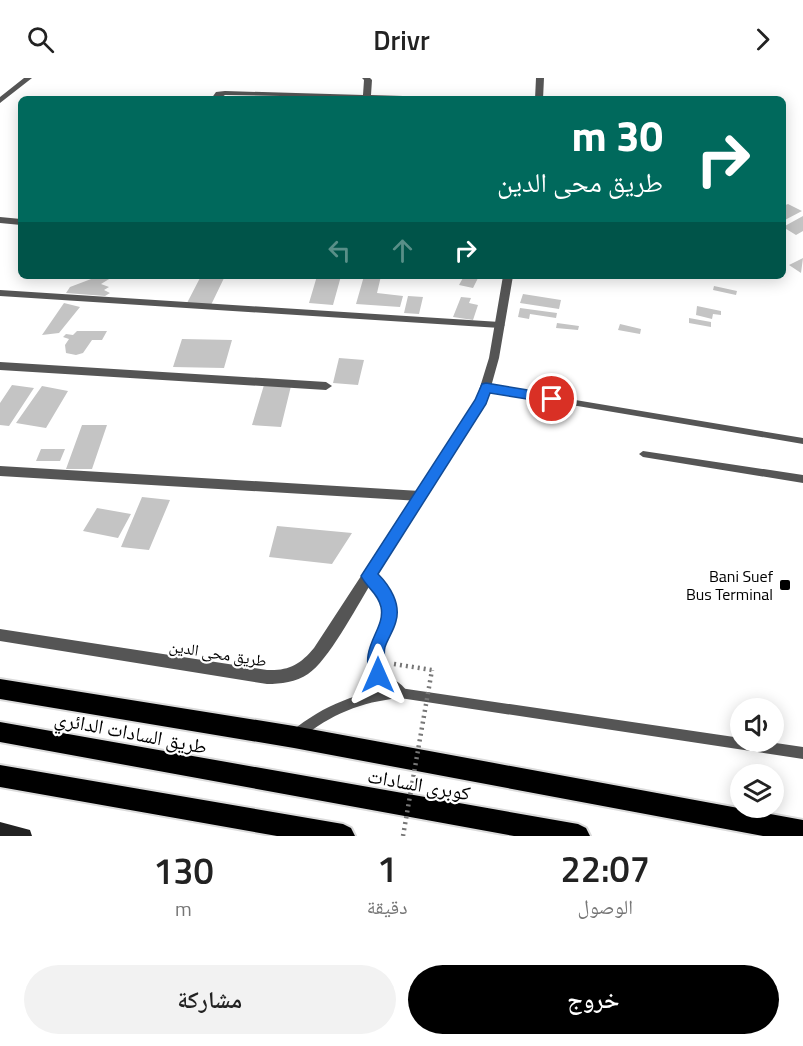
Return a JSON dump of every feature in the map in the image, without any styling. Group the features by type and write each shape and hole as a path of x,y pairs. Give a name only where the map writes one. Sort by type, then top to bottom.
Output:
{"highway":[{"path":"0,689 294,737 803,832"},
{"name":"طريق السادات الدائري","path":"0,732 252,779"},
{"path":"0,776 343,836"},
{"name":"كوبرى السادات","path":"252,779 578,836"},
{"path":"244,820 281,836"}],"main road":[{"path":"0,830 24,836"}],"street":[{"path":"0,101 28,78"},
{"path":"366,78 368,80 367,96"},
{"path":"539,96 540,78"},
{"path":"217,96 225,93 332,96"},
{"path":"0,220 18,222"},
{"name":"طريق محى الدين","path":"0,635 282,678 297,674 310,665 481,401 500,325 508,279"},
{"path":"0,293 500,325"},
{"path":"0,366 326,386"},
{"path":"0,471 420,496"},
{"path":"369,576 382,589 390,609 389,620 376,650 378,675 388,686 400,693"}],"lane":[{"path":"486,388 803,441"},
{"path":"643,454 803,479"},
{"path":"294,737 327,712 344,704 381,694 400,693 803,753"}],"path":[{"path":"391,663 432,670 403,836"}],"building":[{"path":"788,204 802,211 786,219 786,205"},
{"path":"803,216 803,231 796,235 786,229 786,225"},
{"path":"803,258 801,273 789,265"},
{"path":"91,279 109,279 101,284 109,287 104,290 110,293 105,296 66,293 70,287"},
{"path":"199,279 224,279 211,305 187,303"},
{"path":"316,279 340,279 333,305 309,303"},
{"path":"363,279 380,279 377,293 403,296 400,307 356,304"},
{"path":"462,279 478,279 473,288 459,285"},
{"path":"714,286 737,291 736,295 713,290"},
{"path":"523,294 561,300 559,309 520,303"},
{"path":"408,296 423,297 419,314 404,313"},
{"path":"461,297 471,298 469,303 478,305 473,320 453,317"},
{"path":"64,303 80,307 59,333 42,335"},
{"path":"697,306 721,311 721,315 713,314 712,319 696,315"},
{"path":"520,308 557,313 556,318 530,314 529,319 518,317"},
{"path":"689,318 711,322 711,327 689,323"},
{"path":"557,323 579,326 578,330 556,328"},
{"path":"620,324 641,329 640,334 618,330"},
{"path":"77,331 107,331 102,340 92,340 83,353 76,355 66,353 65,345 69,339 63,337 66,334 73,335"},
{"path":"182,339 232,340 224,368 173,367"},
{"path":"339,358 364,360 358,385 333,383"},
{"path":"12,385 34,388 9,426 0,425 0,403"},
{"path":"264,385 291,386 281,427 252,425"},
{"path":"42,386 68,391 46,428 16,423"},
{"path":"82,425 107,425 92,469 66,469"},
{"path":"41,449 65,449 60,461 36,461"},
{"path":"142,497 170,500 149,550 121,547"},
{"path":"97,508 131,514 118,538 83,531"},
{"path":"277,526 352,533 332,564 269,557"}],"place":[{"name":"Bani Suef Bus Terminal","path":"785,585"}],"route":[{"path":"378,675 375,662 376,650 389,620 390,609 388,598 369,576 481,401 486,388 552,399"}]}
